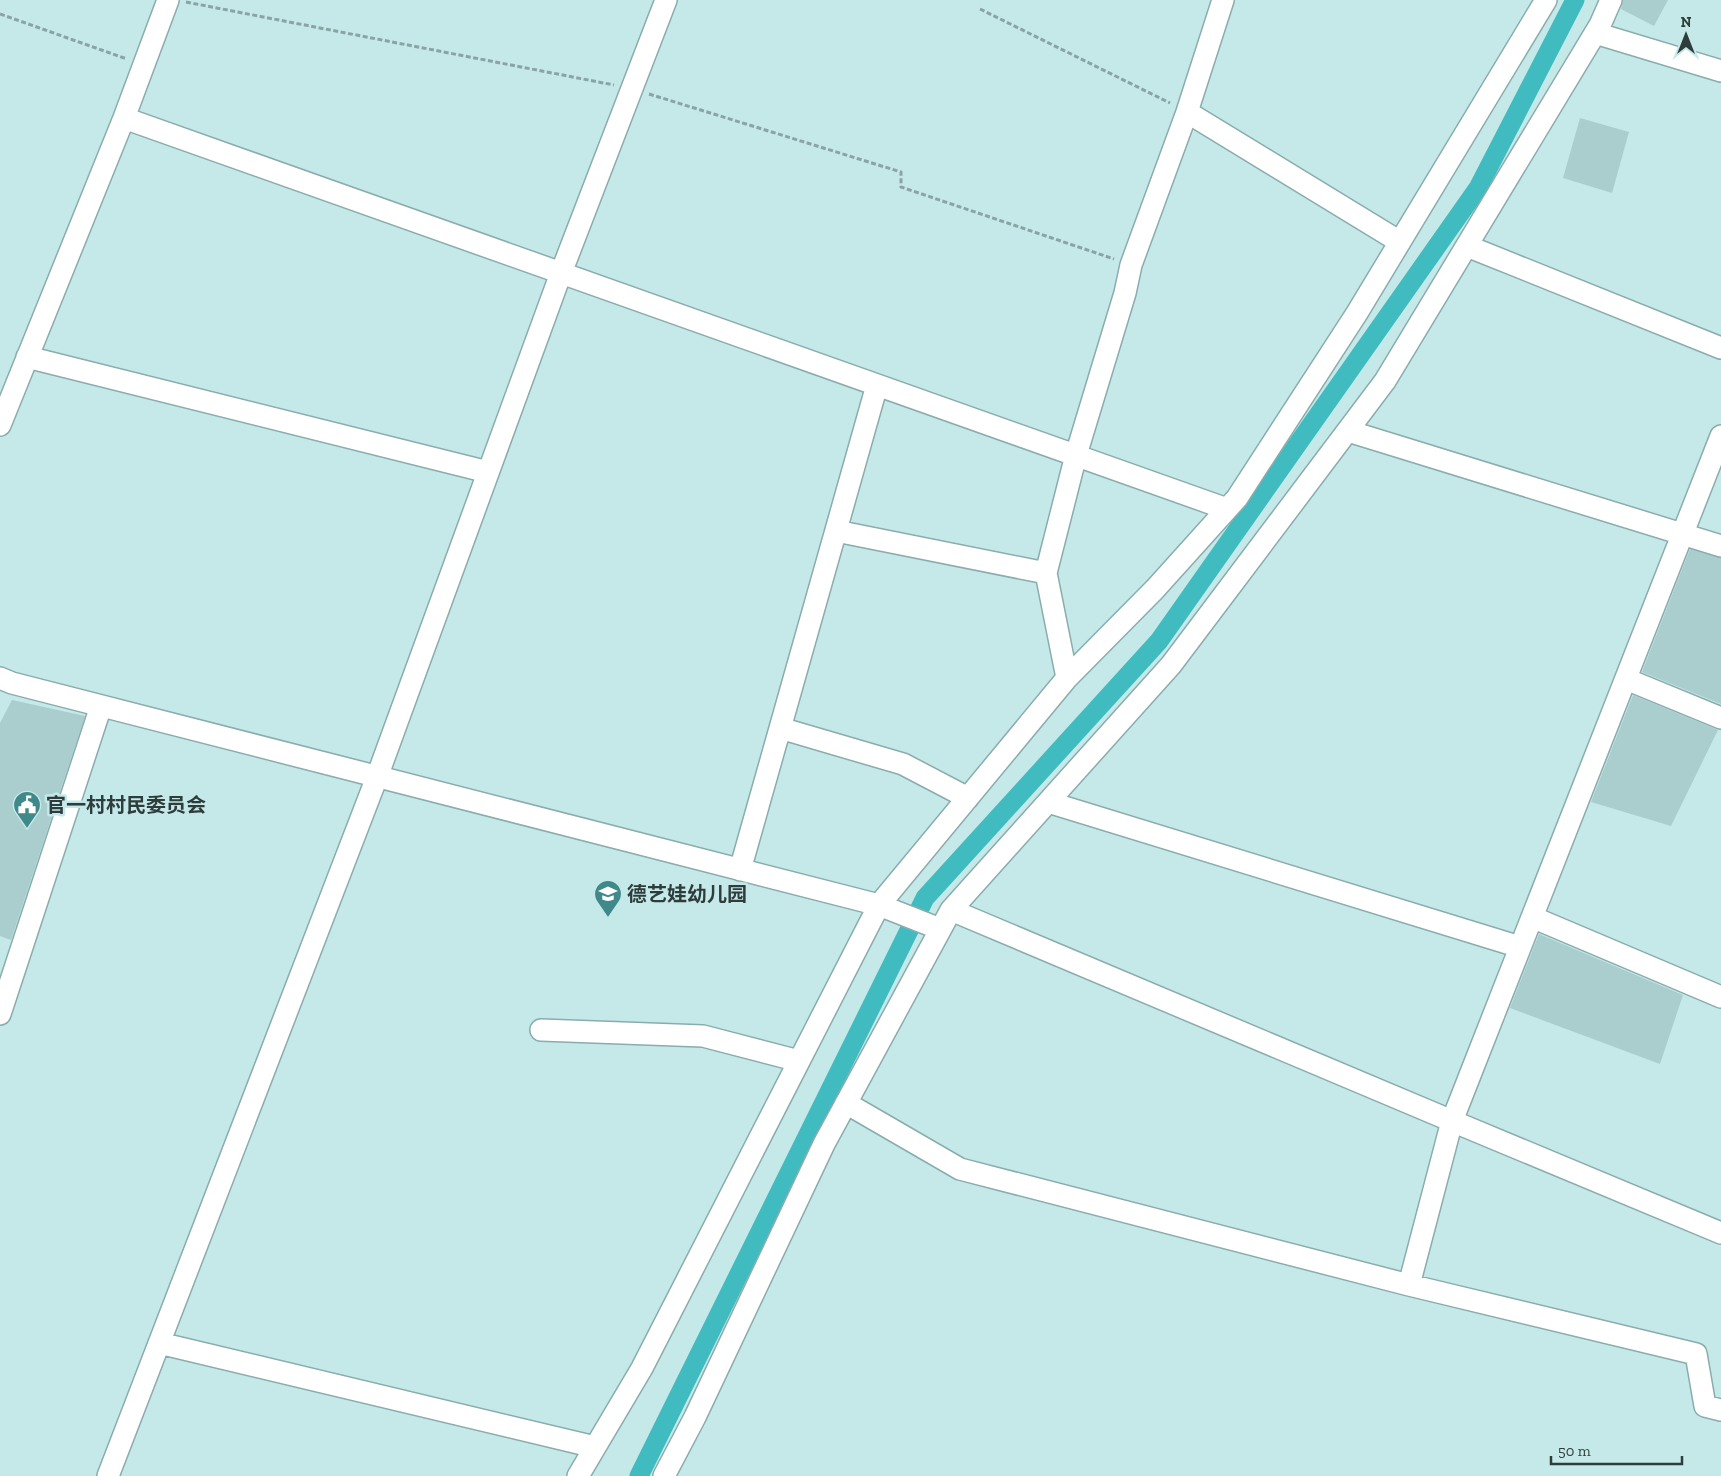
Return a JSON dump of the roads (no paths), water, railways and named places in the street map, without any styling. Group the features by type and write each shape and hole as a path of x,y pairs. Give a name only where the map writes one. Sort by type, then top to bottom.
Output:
{"street":[{"path":"108,1476 377,777 561,273 666,0"},
{"path":"1067,678 1046,573 1076,455 1125,293 1131,265 1187,112 1223,0"},
{"path":"664,1476 695,1417 824,1144 951,910 1171,665 1385,381 1595,33 1611,0"},
{"path":"0,425 144,65 177,1"},
{"path":"578,1476 642,1368 879,905 1067,678 1155,589 1237,498 1352,322 1400,242 1537,2"},
{"path":"1595,33 1721,71"},
{"path":"1187,112 1400,242"},
{"path":"124,118 1227,510"},
{"path":"1467,246 1721,348"},
{"path":"27,357 488,472"},
{"path":"740,870 877,385"},
{"path":"1348,431 1721,546"},
{"path":"1409,1285 1452,1121 1721,436"},
{"path":"836,531 1046,573"},
{"path":"0,678 12,683 101,706 879,905 940,929"},
{"path":"1626,679 1721,718"},
{"path":"0,1014 101,706"},
{"path":"780,728 903,764 968,798"},
{"path":"1048,802 1520,947"},
{"path":"951,910 1721,1233"},
{"path":"1532,917 1721,997"},
{"path":"541,1030 703,1036 799,1061"},
{"path":"846,1103 960,1169 1409,1285 1696,1354 1705,1406 1721,1410"},
{"path":"159,1342 595,1447"}],"waterway":[{"path":"639,1476 925,898 1159,641 1478,188 1575,0"}],"place":[{"name":"官一村村民委员会","path":"27,829"},
{"name":"德艺娃幼儿园","path":"608,918"}]}
